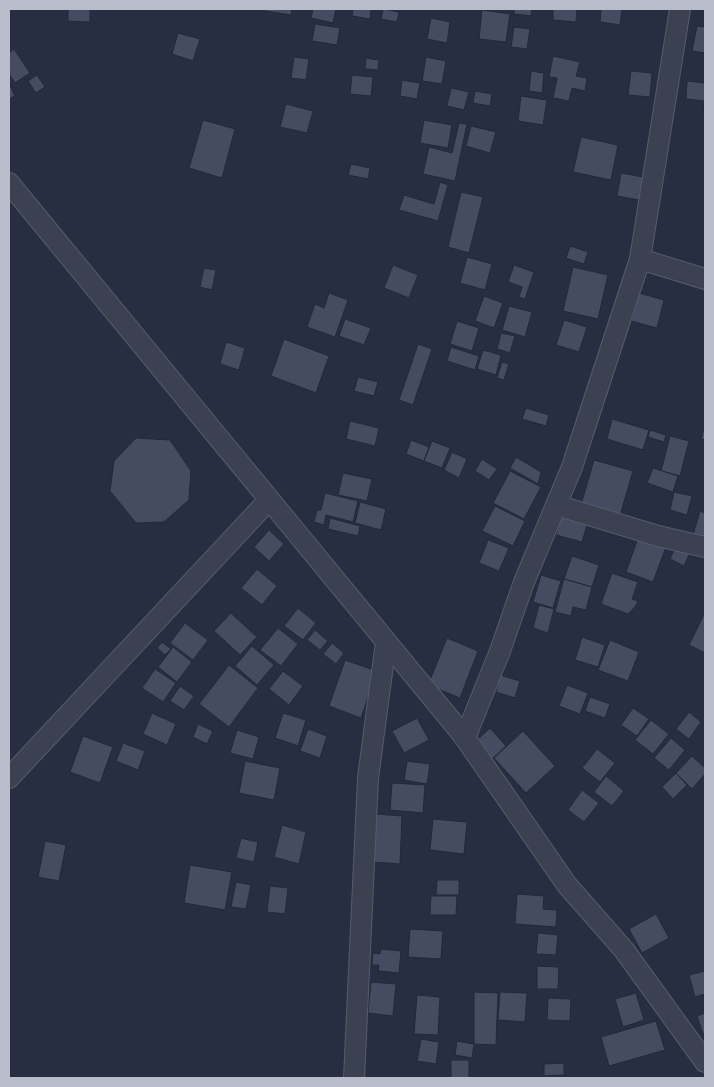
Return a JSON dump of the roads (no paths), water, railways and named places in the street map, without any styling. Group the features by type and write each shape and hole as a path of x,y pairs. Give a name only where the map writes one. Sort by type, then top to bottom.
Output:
{"street":[{"path":"465,738 572,467 640,260 680,9"},
{"path":"9,183 268,501 465,738 566,885 624,950 705,1062"},
{"path":"640,260 705,279"},
{"path":"9,778 268,501"},
{"path":"556,505 658,536 705,547"},
{"path":"354,1078 368,778 386,642"}]}
